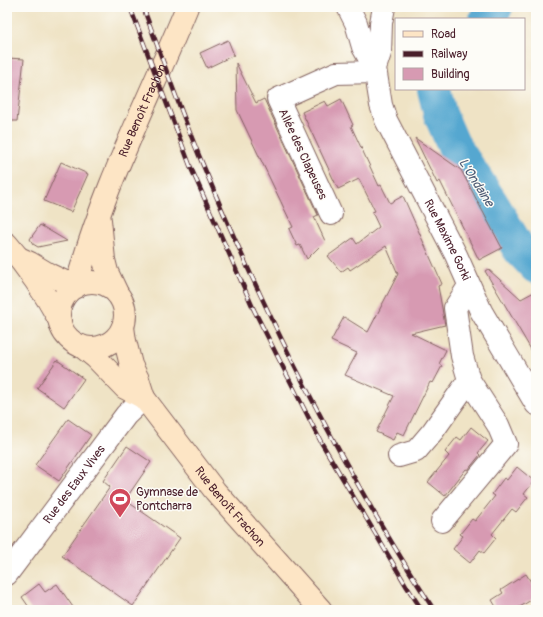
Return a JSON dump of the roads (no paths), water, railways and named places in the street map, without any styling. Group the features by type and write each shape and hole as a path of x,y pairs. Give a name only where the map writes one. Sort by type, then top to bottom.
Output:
{"main road":[{"name":"Rue Benoît Frachon","path":"76,286 85,252 100,215 114,173 187,7"},
{"path":"174,39 201,7"},
{"name":"Rue Benoît Frachon","path":"100,215 104,260 107,272 117,293"},
{"path":"13,251 50,275 76,286"},
{"path":"13,251 51,304 67,336 73,342 88,348 103,346 115,339 123,327 125,309 122,301 112,288 98,282 90,282 76,286 68,293 62,301 60,321"},
{"name":"Rue Benoît Frachon","path":"123,327 131,365 138,379 144,398 216,490 321,610"},
{"name":"Rue Benoît Frachon","path":"81,346 96,358 125,388 144,398"}],"street":[{"name":"Rue Maxime Gorki","path":"348,7 356,23 363,47 375,70 381,105 386,120 456,255 481,311 536,404"},
{"name":"Rue Maxime Gorki","path":"375,70 380,53 381,24 384,7"},
{"name":"Allée des Clapeuses","path":"331,214 278,99 336,73 375,70"},
{"path":"442,521 506,444 498,425 469,380 462,356 455,308 469,286"},
{"path":"399,456 416,452 433,431 469,380"},
{"name":"Rue des Eaux Vives","path":"7,574 126,415 144,398"}],"waterway":[{"name":"L'Ondaine","path":"487,18 496,7"},
{"name":"L'Ondaine","path":"434,90 440,114 453,144 491,202 519,249 536,267"}],"railway":[{"path":"130,7 191,168 254,310 321,442 422,610"},
{"path":"143,7 203,165 253,280 280,337 308,393 369,503 434,610"}],"place":[{"name":"Gymnase de Pontcharra","path":"120,518"}]}
